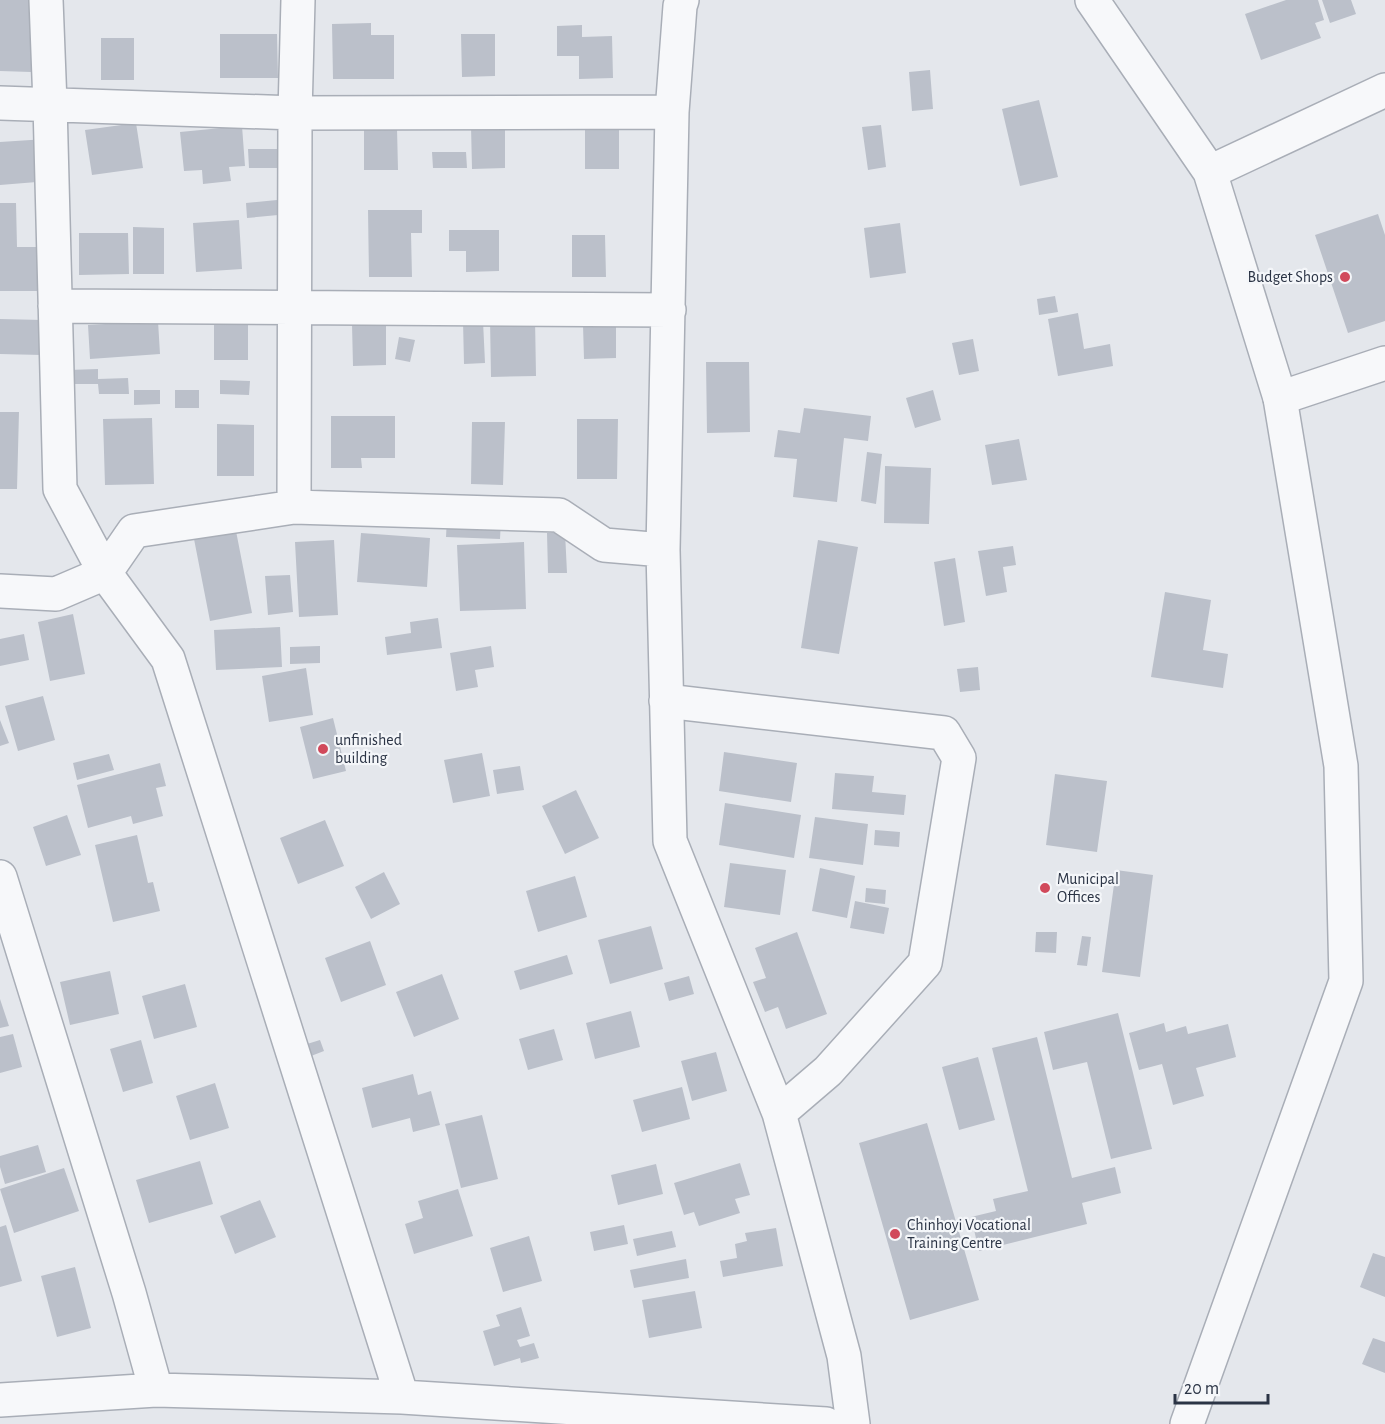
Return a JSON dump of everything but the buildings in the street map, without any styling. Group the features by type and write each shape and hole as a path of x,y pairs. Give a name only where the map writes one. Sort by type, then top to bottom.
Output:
{"street":[{"path":"46,0 60,489 105,573 168,659 402,1397"},
{"path":"294,507 295,113 298,0"},
{"path":"682,0 672,112 663,550 670,841 779,1113 844,1356 853,1424"},
{"path":"1092,0 1210,172 1280,398 1341,766 1346,981 1187,1424"},
{"path":"1210,172 1385,90"},
{"path":"0,103 295,113 672,112"},
{"path":"55,306 669,310"},
{"path":"1280,398 1385,363"},
{"path":"0,591 56,594 105,573 134,531 294,507 560,515 604,545 663,550"},
{"path":"666,701 944,733 959,758 925,963 828,1071 779,1113"},
{"path":"0,877 129,1293 156,1390"},
{"path":"0,1400 156,1390 402,1397 826,1424"}],"place":[{"name":"Budget Shops","path":"1345,277"},
{"name":"unfinished building","path":"323,749"},
{"name":"Municipal Offices","path":"1045,888"},
{"name":"Chinhoyi Vocational Training Centre","path":"895,1234"}]}
